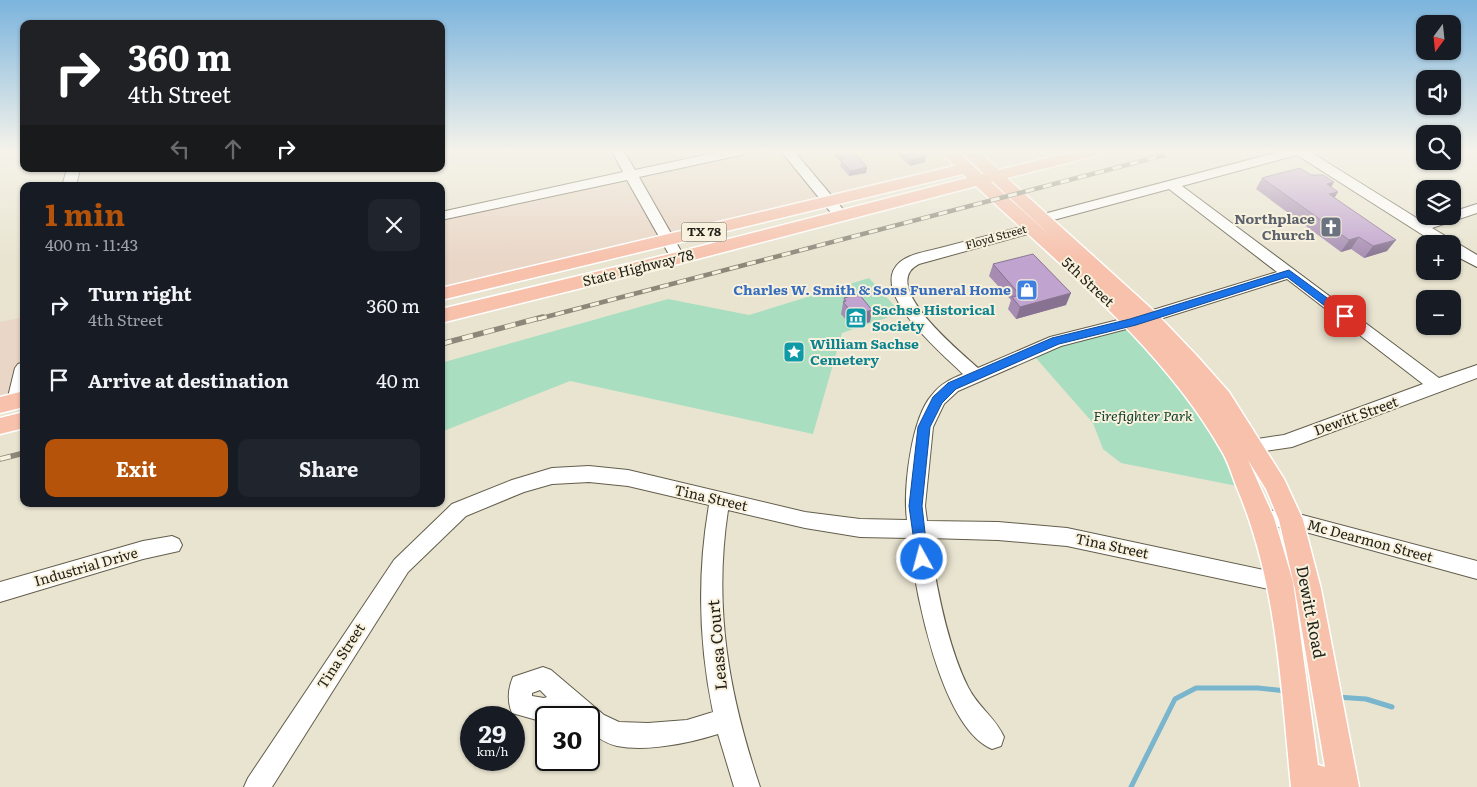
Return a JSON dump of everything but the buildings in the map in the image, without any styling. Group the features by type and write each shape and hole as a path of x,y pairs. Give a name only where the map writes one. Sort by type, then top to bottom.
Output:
{"main road":[{"name":"State Highway 78","path":"445,293 892,188"},
{"name":"State Highway 78","path":"445,315 842,217 923,188"},
{"name":"5th Street","path":"998,188 1140,320 1188,385 1242,447"},
{"path":"525,273 531,294"},
{"path":"0,426 16,406"},
{"name":"Dewitt Road","path":"1242,447 1280,582 1306,782"},
{"name":"Dewitt Road","path":"1242,447 1276,486 1291,520 1308,589 1336,742 1342,787"},
{"path":"1306,782 1342,787"}],"street":[{"path":"445,215 571,188"},
{"path":"637,188 678,258"},
{"path":"817,188 842,217"},
{"name":"Floyd Street","path":"975,375 925,326 909,307 900,288 900,274 909,263 1159,188"},
{"path":"1177,188 1438,387"},
{"path":"1358,188 1434,235"},
{"path":"1421,227 1477,208"},
{"path":"1461,252 1477,262"},
{"path":"992,737 970,712 959,694 942,648 924,574 915,506 924,427 937,400 952,386 1056,341 1140,320 1289,274"},
{"name":"Dewitt Street","path":"1242,447 1286,442 1477,371"},
{"path":"16,406 20,387"},
{"name":"Tina Street","path":"257,787 400,566 459,510 519,486 552,476 589,474 628,478 805,520 860,528 998,531 1067,537 1308,589"},
{"name":"Leasa Court","path":"720,500 715,526 712,588 716,668 727,720 747,787"},
{"name":"Mc Dearmon Street","path":"1262,518 1291,520 1477,570"},
{"name":"Industrial Drive","path":"0,592 144,550 172,545"},
{"path":"568,700 596,723 617,734 648,735 687,732 727,720"}],"shaded area":[{"path":"580,188 855,188 445,288 445,219"},
{"path":"20,318 20,393 0,397 0,322"}],"green space":[{"path":"869,278 901,313 842,333 813,434 570,381 445,430 445,362 668,299 749,315"},
{"name":"Firefighter Park","path":"1131,329 1148,346 1219,441 1242,487 1121,463 1103,449 1093,423 1035,357 1058,345"}],"waterway":[{"path":"1131,787 1175,699 1196,688 1258,688 1286,691"},
{"path":"1337,697 1366,699 1392,707"}],"railway":[{"path":"538,319 1040,188"},
{"path":"445,343 543,317"},
{"path":"0,459 20,454"}],"place":[{"name":"Northplace Church","path":"1331,227"},
{"name":"Charles W. Smith & Sons Funeral Home","path":"1027,290"},
{"name":"Sachse Historical Society","path":"856,318"},
{"name":"William Sachse Cemetery","path":"794,352"}],"route":[{"path":"922,559 915,506 924,427 937,400 952,386 1056,341 1132,322 1289,274 1345,316"}]}
